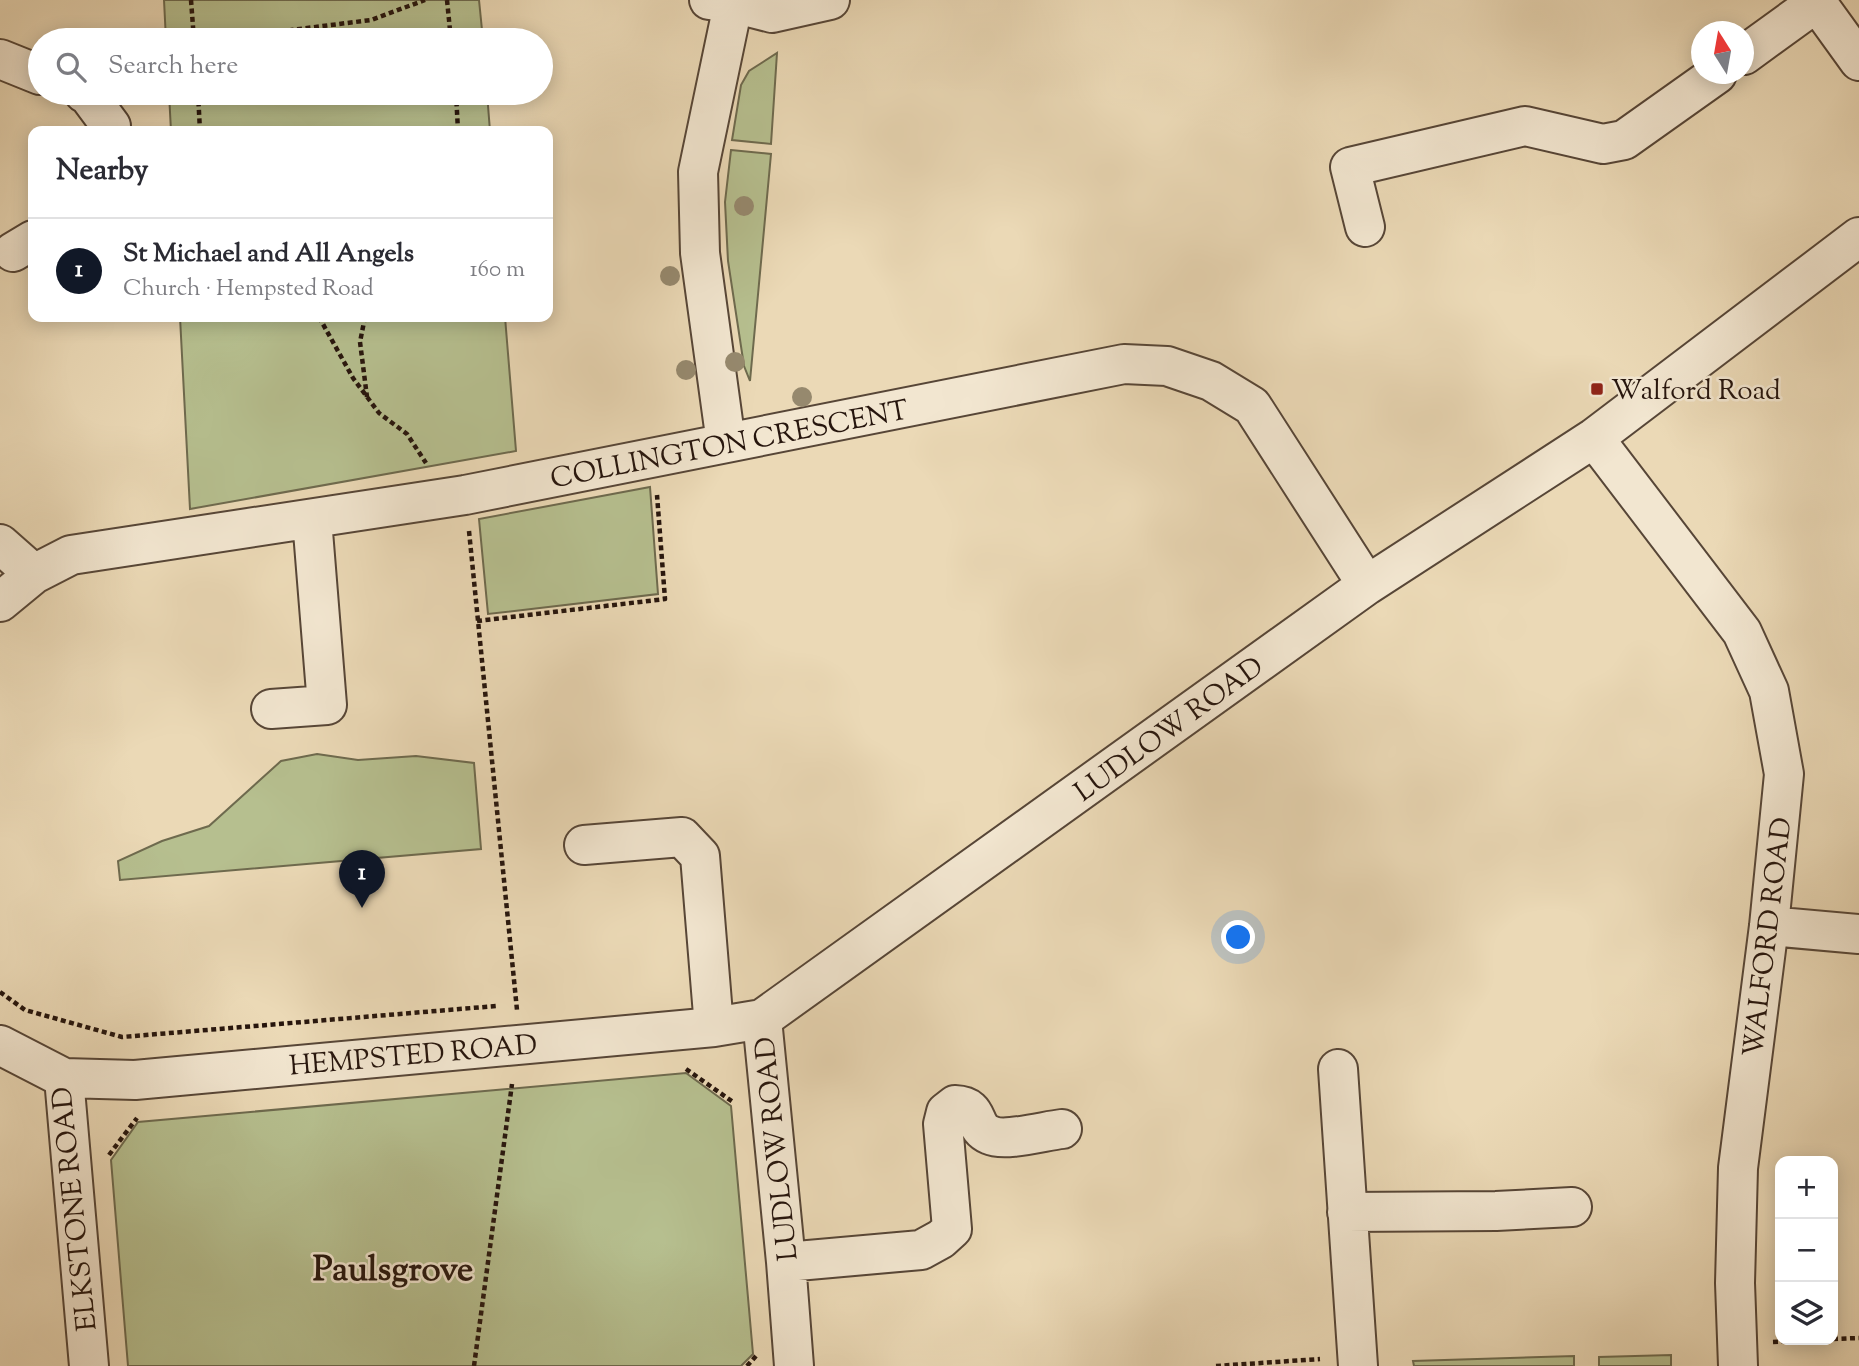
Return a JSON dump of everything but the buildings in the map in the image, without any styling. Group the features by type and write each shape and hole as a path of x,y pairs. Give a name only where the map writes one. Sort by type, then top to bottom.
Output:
{"street":[{"path":"726,443 700,253 698,172 725,1 772,13 830,0"},
{"path":"1754,48 1816,1 1859,61"},
{"path":"0,59 28,70"},
{"path":"1365,227 1350,167 1525,126 1603,144 1624,140 1703,84"},
{"path":"96,105 111,126"},
{"name":"LUDLOW ROAD","path":"794,1366 762,1019 1367,585 1594,438 1859,237"},
{"name":"COLLINGTON CRESCENT","path":"0,602 34,574 71,555 452,497 1124,364 1167,366 1211,381 1252,406 1367,585"},
{"name":"WALFORD ROAD","path":"1594,438 1742,632 1769,691 1784,774 1769,926 1738,1168 1735,1283 1738,1366"},
{"path":"271,709 327,705 312,519"},
{"path":"0,544 34,574"},
{"path":"584,845 682,837 700,856 714,1027"},
{"path":"1769,926 1859,934"},
{"name":"HEMPSTED ROAD","path":"64,1077 135,1080 714,1027 762,1019"},
{"name":"ELKSTONE ROAD","path":"0,1045 64,1077 89,1366"},
{"path":"1338,1069 1358,1361"},
{"path":"786,1262 921,1250 941,1240 952,1228 943,1124 946,1112 954,1105 966,1105 974,1113 978,1125 988,1135 1000,1137 1062,1129"},
{"path":"1347,1212 1572,1207"}],"path":[{"path":"191,0 193,28"},
{"path":"306,28 371,20 425,0"},
{"path":"447,0 450,28"},
{"path":"199,105 200,126"},
{"path":"457,105 458,126"},
{"path":"322,322 353,378 379,413 407,434 452,497 477,621 521,1045"},
{"path":"364,322 360,342 368,398"},
{"path":"477,621 665,599 654,458"},
{"path":"0,992 25,1010 122,1037 530,1003"},
{"path":"674,1070 688,1069 735,1103"},
{"path":"499,1086 526,1083"},
{"path":"474,1366 512,1084"},
{"path":"106,1159 135,1118 149,1116"},
{"path":"1838,1339 1859,1338"},
{"path":"747,1366 757,1355"},
{"path":"1216,1366 1358,1361"}],"green space":[{"path":"164,0 479,0 482,28 165,28"},
{"path":"777,53 771,144 732,140 741,85 749,71"},
{"path":"170,105 488,105 490,126 171,126"},
{"path":"731,150 771,154 750,381 744,366 728,261 725,202"},
{"path":"180,322 505,322 516,451 190,509"},
{"path":"650,487 658,594 488,614 479,519"},
{"path":"317,754 358,760 416,756 474,763 481,849 120,880 118,861 162,841 209,826 281,761"},
{"path":"686,1073 731,1106 753,1354 741,1366 128,1366 111,1160 138,1122"},
{"path":"1671,1355 1671,1366 1599,1366 1599,1357"},
{"path":"1574,1356 1574,1366 1414,1366 1413,1361"}],"place":[{"name":"Walford Road","path":"1597,389"},
{"name":"St Michael and All Angels","path":"362,908"}],"district":[{"name":"Paulsgrove","path":"393,1268"}]}
